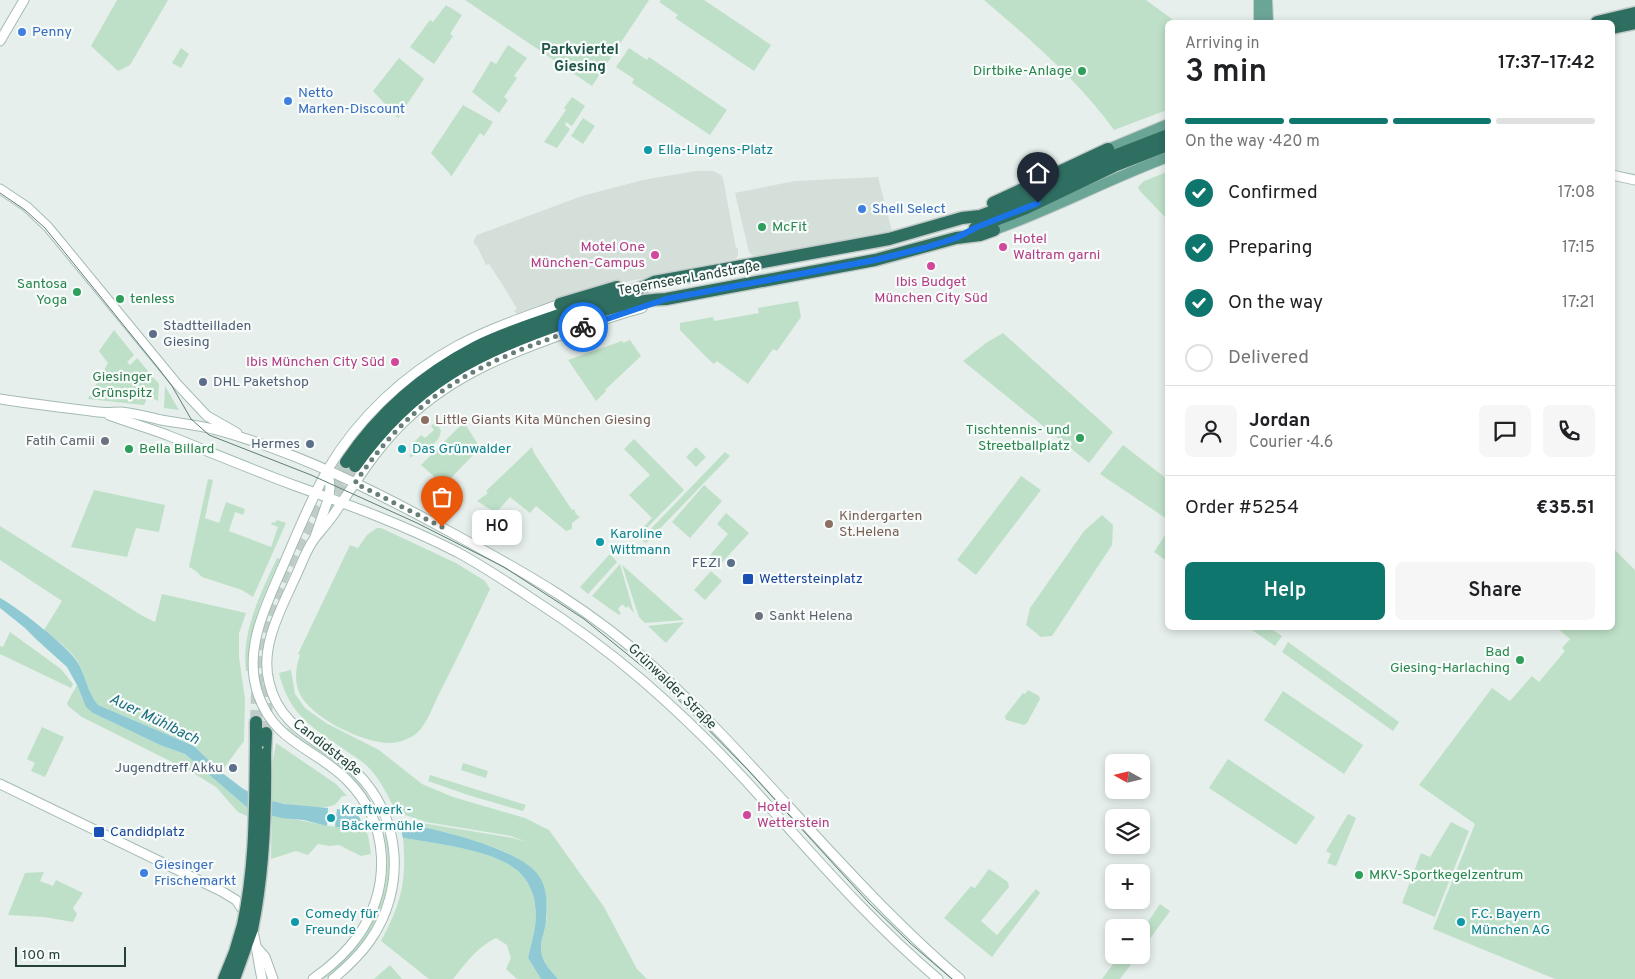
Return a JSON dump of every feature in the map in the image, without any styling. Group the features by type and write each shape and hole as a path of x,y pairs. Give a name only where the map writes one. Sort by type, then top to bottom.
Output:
{"highway":[{"path":"1605,20 1635,13"},
{"path":"1615,27 1635,23"},
{"path":"962,218 980,216 1017,202 1111,158 1165,136"},
{"path":"956,238 977,227 1024,209 1114,166 1165,146"},
{"path":"962,218 1108,149"},
{"name":"Tegernseer Landstraße","path":"956,238 875,260 666,299 647,300 589,315 523,338 467,363 436,383 406,406 350,464 370,430 401,399 427,378 460,356 512,332 637,290 654,282 889,239 962,218"},
{"path":"956,238 980,235 994,230"},
{"path":"560,304 636,283 654,282"},
{"path":"642,308 666,299"},
{"path":"234,979 252,929 262,875 265,826 261,750 256,722"},
{"path":"224,979 243,925 252,874 261,750 266,733"}],"main road":[{"path":"0,41 24,0"},
{"path":"1259,0 1259,20"},
{"path":"1268,0 1268,20"},
{"path":"1108,149 1165,125"},
{"path":"994,230 1047,210 1126,173 1165,158"},
{"path":"1615,176 1635,180"},
{"path":"0,189 27,207 48,227 177,384 207,416 233,430 243,438"},
{"path":"314,538 329,497 328,470 354,431 372,411 430,362 456,346 483,333 560,304"},
{"name":"Tegernseer Landstraße","path":"355,483 378,451 407,419 438,393 469,373 536,343 642,308"},
{"path":"0,399 102,412 121,412 204,428 243,438 328,470"},
{"path":"102,412 343,502"},
{"name":"Grünwalder Straße","path":"328,470 499,558 573,602 617,636 657,670 717,729 880,906 960,979"},
{"name":"Candidstraße","path":"313,979 343,954 368,920 380,888 382,858 379,834 364,801 342,775 290,740 277,727 264,707 255,683 253,668 254,647 262,616 328,470"},
{"name":"Candidstraße","path":"333,979 360,953 382,918 392,887 395,861 387,821 380,804 365,782 348,764 304,734 287,719 277,704 269,683 267,664 272,631 314,538 327,525 355,483"},
{"name":"Grünwalder Straße","path":"343,502 397,524 465,557 521,591 606,650 651,688 707,741 765,802 850,897 938,979"},
{"path":"0,784 235,900 249,918 257,948 257,961 262,979"},
{"path":"257,948 265,957 273,979"}],"shaded area":[{"path":"696,171 713,171 723,178 736,248 738,248 738,256 735,259 616,284 517,314 514,311 517,309 502,284 489,264 486,265 476,244 474,245 477,235 582,196 643,180"},
{"path":"878,177 892,231 758,257 749,252 735,193 795,181"}],"green space":[{"path":"117,0 168,0 130,65 118,71 91,46"},
{"path":"465,0 649,0 592,86"},
{"path":"661,0 704,0 771,45 754,71 675,18 678,15 659,2"},
{"path":"984,0 1146,0 1173,20 1165,20 1165,111 1114,130 1070,78 1036,45"},
{"path":"446,5 462,15 450,34 453,36 434,64 410,47 430,20 433,22"},
{"path":"508,45 527,58 514,76 517,78 504,97 508,100 499,113 472,92 491,61 496,64"},
{"path":"181,48 189,54 181,68 172,63"},
{"path":"629,48 647,60 649,57 727,110 710,135 632,83 634,79 616,67"},
{"path":"399,58 424,79 398,118 373,91"},
{"path":"572,97 585,106 572,126 566,122 565,125 570,129 557,148 544,142 566,110 564,108"},
{"path":"463,105 493,122 484,136 480,133 451,177 431,153"},
{"path":"583,118 595,126 583,144 571,136"},
{"path":"1165,173 1165,217 1140,191 1138,187 1144,181"},
{"path":"798,301 801,317 777,351 773,349 748,384 717,361 714,364 680,330 680,323 713,317 714,321 759,313 758,308"},
{"name":"Giesinger Grünspitz","path":"114,330 134,355 127,362 130,365 137,358 159,384 158,401 148,396 144,405 88,399 108,363 99,351"},
{"path":"1003,333 1113,432 1089,463 963,361 986,343"},
{"path":"630,340 641,356 596,401 568,360 622,341 623,343"},
{"path":"165,386 179,410 164,408"},
{"path":"436,422 441,431 434,444 411,457 409,456 418,446 414,442 421,435 425,438 434,430 431,426"},
{"path":"464,422 480,448 444,485 421,465"},
{"path":"634,439 684,490 637,538 635,536 652,518 629,495 650,475 624,449"},
{"path":"1123,445 1165,477 1165,518 1100,474"},
{"path":"532,447 534,453 572,510 574,509 580,517 572,523 572,529 566,531 536,506 530,513 510,497 496,513 477,501 488,493 486,491"},
{"path":"696,447 706,457 696,467 686,457"},
{"path":"725,452 730,456 646,543 641,539"},
{"path":"1021,476 1041,490 976,575 957,560"},
{"path":"208,479 213,480 205,518 219,523 226,502 245,509 243,515 235,512 229,531 271,547 278,527 271,524 272,522 275,523 277,520 286,523 253,597 242,590 202,577 189,567"},
{"path":"704,485 722,501 690,538 672,522"},
{"path":"94,490 165,505 159,532 136,528 127,557 71,547"},
{"path":"726,513 749,533 716,569 706,560 728,534 717,524"},
{"path":"1102,515 1113,525 1112,545 1052,636 1041,637 1026,625 1030,608 1084,531"},
{"path":"0,526 155,622 162,594 246,613 239,633 239,657 245,699 244,741 221,772 194,746 98,705 91,695 81,667 75,657 44,630 62,601 0,560"},
{"path":"377,528 381,528 456,563 485,581 490,589 424,725 411,737 393,743 365,739 325,719 305,701 297,687 296,678 300,655 298,654 350,545 358,548 367,535"},
{"path":"1165,535 1165,560 1154,552"},
{"path":"1615,550 1635,570 1635,979 1555,979 1433,929 1475,824 1419,785 1492,688 1510,701 1532,676 1539,682 1565,651 1562,648 1570,639 1559,630 1615,630"},
{"path":"610,554 617,562 588,594 580,587"},
{"path":"277,558 280,559 262,600 253,627 248,656 248,671 246,671 246,641 249,627"},
{"path":"620,564 634,613 628,606 626,608 622,604 618,609 621,613 619,615 592,596"},
{"path":"622,565 684,620 645,623 639,617"},
{"path":"711,571 722,581 705,600 694,590"},
{"path":"684,622 666,643 648,626"},
{"path":"1252,630 1273,630 1282,636 1275,646"},
{"path":"10,632 61,669 73,684 71,688 0,654 0,646 3,647"},
{"path":"1288,642 1399,722 1393,731 1282,652"},
{"path":"291,670 295,694 305,708 326,723 379,750 422,784 453,797 525,818 549,830 604,907 637,969 647,979 558,979 546,964 541,951 547,905 543,885 538,875 516,857 501,850 423,826 422,823 527,842 511,836 426,822 396,812 381,784 367,766 312,727 296,710 283,687 279,673"},
{"path":"77,685 82,698 93,713 160,745 185,754 249,809 249,817 238,812 216,787 190,771 82,717 68,706 67,703"},
{"path":"1028,690 1039,696 1040,699 1027,723 1024,725 1006,720 1005,716 1023,693 1025,694"},
{"path":"1283,691 1363,745 1344,774 1264,720"},
{"path":"42,727 64,737 45,777 31,771 35,763 27,759"},
{"path":"288,728 349,772 369,797 377,812 349,775 331,760 292,734 286,729"},
{"path":"276,743 336,784 347,796 342,796 334,805 328,807 303,806 272,801 273,760"},
{"path":"1228,759 1315,817 1296,845 1209,788"},
{"path":"463,763 488,771 486,778 461,770"},
{"path":"430,775 526,805 523,811 468,795 428,781"},
{"path":"1348,814 1356,818 1336,866 1327,863 1331,854 1326,851"},
{"path":"272,815 335,827 364,828 368,835 371,854 361,856 339,845 318,844 308,855 296,851 271,859"},
{"path":"1451,822 1469,831 1435,917 1402,903 1421,853 1430,857"},
{"path":"386,834 389,852 387,888 375,921 356,951 333,973 322,979 353,950 375,916 387,877 384,835"},
{"path":"403,838 447,845 479,853 508,864 521,874 532,891 536,912 528,958 541,979 517,979 506,969 511,958 507,945 496,938 489,941 478,951 453,979 429,979 381,941 401,892 404,867"},
{"path":"989,869 1008,882 1009,887 981,921 997,935 1036,889 1040,893 992,957 944,918 971,886 975,888"},
{"path":"44,872 40,881 53,886 56,880 83,893 73,908 77,914 73,922 44,917 8,915 25,873"},
{"path":"1160,904 1170,911 1150,939 1150,919"},
{"path":"1113,964 1131,964 1120,979 1102,979"},
{"path":"390,965 402,979 374,979"}],"water":[{"path":"0,598 42,628 73,656 81,668 91,695 98,705 194,746 221,772 259,798 285,804 328,808 327,826 304,820 281,818 249,809 185,754 160,745 93,713 86,707 67,667 25,628 0,608"},
{"path":"337,809 357,812 364,828 335,827"},
{"path":"399,822 475,841 495,848 529,866 542,881 546,898 546,923 541,943 542,956 551,972 558,979 541,979 528,958 536,912 532,891 518,871 495,858 463,848 403,838"}],"tunnel":[{"path":"256,722 260,653 272,603 306,529 346,462"},
{"path":"328,510 355,466"},
{"path":"266,733 267,673"}],"tram line":[{"path":"0,193 25,210 45,228 172,386 191,419 209,435 311,475 417,523 504,567 584,619 648,671 686,707 748,770 869,903 910,943 952,979"}],"way so far":[{"path":"442,527 355,483 391,435 438,393 490,362 583,327"}],"place":[{"name":"Penny","path":"22,32"},
{"name":"Dirtbike-Anlage","path":"1082,71"},
{"name":"Netto Marken-Discount","path":"288,101"},
{"name":"Ella-Lingens-Platz","path":"648,150"},
{"name":"Shell Select","path":"862,209"},
{"name":"McFit","path":"762,227"},
{"name":"Hotel Waltram garni","path":"1003,247"},
{"name":"Motel One München-Campus","path":"655,255"},
{"name":"Ibis Budget München City Süd","path":"931,266"},
{"name":"Santosa Yoga","path":"77,292"},
{"name":"tenless","path":"120,299"},
{"name":"Stadtteilladen Giesing","path":"153,334"},
{"name":"Ibis München City Süd","path":"395,362"},
{"name":"DHL Paketshop","path":"203,382"},
{"name":"Little Giants Kita München Giesing","path":"425,420"},
{"name":"Tischtennis- und Streetballplatz","path":"1080,438"},
{"name":"Fatih Camii","path":"105,441"},
{"name":"Hermes","path":"310,444"},
{"name":"Bella Billard","path":"129,449"},
{"name":"Das Grünwalder","path":"402,449"},
{"name":"Kindergarten St.Helena","path":"829,524"},
{"name":"HO","path":"442,527"},
{"name":"Karoline Wittmann","path":"600,542"},
{"name":"FEZI","path":"731,563"},
{"name":"Wettersteinplatz","path":"748,579"},
{"name":"Sankt Helena","path":"759,616"},
{"name":"Bad Giesing-Harlaching","path":"1520,660"},
{"name":"Jugendtreff Akku","path":"233,768"},
{"name":"Hotel Wetterstein","path":"747,815"},
{"name":"Kraftwerk - Bäckermühle","path":"331,818"},
{"name":"Candidplatz","path":"99,832"},
{"name":"Giesinger Frischemarkt","path":"144,873"},
{"name":"MKV-Sportkegelzentrum","path":"1359,875"},
{"name":"Comedy für Freunde","path":"295,922"},
{"name":"F.C. Bayern München AG","path":"1461,922"}],"district":[{"name":"Parkviertel Giesing","path":"580,58"}],"route":[{"path":"583,327 666,299 875,260 924,248 956,238 977,227 1038,203"}],"water label":[{"name":"Auer Mühlbach","path":"154,720"}]}
